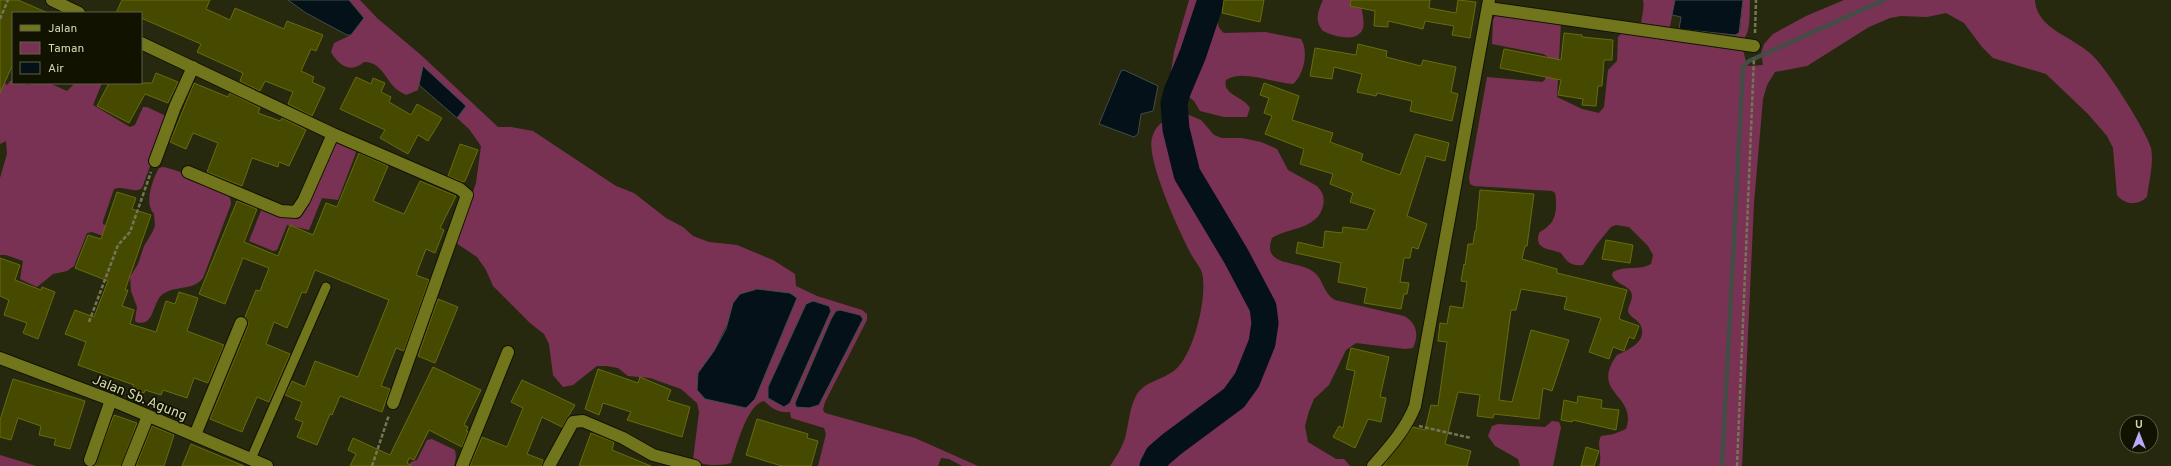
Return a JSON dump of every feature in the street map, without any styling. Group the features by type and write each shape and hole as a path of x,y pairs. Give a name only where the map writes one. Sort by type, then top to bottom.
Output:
{"street":[{"path":"52,0 77,12"},
{"path":"1373,466 1407,423 1415,406 1489,4 1754,49"},
{"path":"142,44 332,134 460,189 467,196 393,403"},
{"path":"155,161 192,67"},
{"path":"188,172 281,211 296,212 304,200 332,134"},
{"path":"195,435 240,323"},
{"path":"462,466 508,352"},
{"name":"Jalan Sb. Agung","path":"0,358 111,400 267,466"},
{"path":"90,460 111,400"},
{"path":"128,466 148,416"},
{"path":"549,466 574,422 577,420 583,420 624,438 653,455 672,463 695,466"}],"lane":[{"path":"250,459 326,288"}],"path":[{"path":"0,19 8,0"},
{"path":"1737,466 1756,0"},
{"path":"89,322 118,245 130,232 155,161"},
{"path":"372,466 393,403"},
{"path":"1407,423 1470,438"}],"green space":[{"path":"349,0 360,0 377,18 421,55 498,127 511,127 533,131 616,186 634,193 666,218 683,227 693,236 709,242 737,245 773,260 795,274 796,286 817,296 862,310 867,314 867,320 825,402 823,410 825,413 915,438 978,466 962,466 949,459 941,458 938,466 818,466 826,434 824,428 791,418 790,412 776,410 764,401 752,410 747,418 731,463 717,465 706,464 693,460 699,412 697,403 681,389 650,378 628,376 618,368 607,366 597,366 573,385 563,387 553,375 549,344 544,334 530,323 493,286 486,270 477,257 456,243 476,183 481,146 469,129 457,118 466,106 423,67 418,90 406,95 395,88 382,71 370,62 364,62 359,66 350,68 337,61 331,52 334,43 349,36 364,18","holes":["757,289 783,293 797,298 755,399 746,408 705,399 697,377 714,351 730,318","810,302 819,302 784,407 768,398"]},
{"path":"1189,0 1221,0 1218,22 1224,33 1265,32 1301,39 1305,50 1305,56 1300,75 1297,80 1293,84 1249,76 1233,77 1226,80 1227,89 1250,108 1247,117 1224,117 1200,111 1194,101 1171,82 1170,78 1174,52"},
{"path":"1323,0 1360,0 1364,21 1363,28 1360,33 1356,36 1345,37 1333,35 1323,31 1318,23 1318,12"},
{"path":"1643,0 1675,0 1670,27 1683,30 1740,30 1743,0 1750,0 1750,16 1747,34 1741,41 1747,66 1763,65 1761,53 1764,44 1773,34 1806,16 1844,0 2035,0 2037,10 2049,25 2057,32 2084,49 2098,61 2142,128 2148,140 2152,154 2152,166 2147,197 2139,202 2131,203 2124,201 2117,195 2113,148 2107,136 2088,114 2046,74 1993,58 1982,47 1964,23 1946,13 1927,17 1901,16 1890,18 1869,27 1807,66 1775,72 1767,85 1763,99 1754,203 1742,466 1599,466 1599,443 1601,436 1614,434 1626,429 1628,417 1626,408 1611,386 1608,378 1610,368 1617,355 1631,348 1639,341 1642,332 1640,324 1628,312 1632,298 1631,292 1629,289 1616,281 1612,275 1613,272 1618,270 1647,266 1651,264 1653,255 1648,246 1629,227 1616,225 1611,227 1583,265 1575,265 1568,261 1561,253 1544,248 1539,243 1539,233 1547,228 1554,218 1556,206 1555,193 1552,191 1474,186 1470,184 1469,178 1487,77 1542,82 1545,80 1547,56 1492,44 1493,20 1496,14 1561,22 1557,97 1582,109 1599,113 1604,107 1608,70 1617,61 1618,37 1621,34 1628,34 1641,26 1644,7"},
{"path":"0,78 7,85 12,79 12,84 51,84 67,91 74,84 102,84 93,105 130,127 135,125 143,107 147,107 168,117 142,188 139,190 121,188 114,189 103,221 103,224 111,228 103,236 92,232 87,233 74,266 67,271 53,274 37,287 20,279 23,261 6,255 0,255 0,178 7,154 6,141 0,144"},
{"path":"1177,115 1189,115 1201,120 1214,135 1222,138 1242,138 1261,142 1277,149 1288,170 1317,186 1324,198 1324,203 1320,214 1315,220 1302,227 1279,234 1272,238 1270,248 1272,254 1283,262 1300,266 1315,273 1328,294 1335,300 1404,316 1412,322 1416,330 1416,338 1413,348 1405,349 1356,343 1346,350 1329,385 1314,399 1305,426 1308,442 1336,459 1344,459 1350,466 1110,466 1124,442 1131,409 1136,396 1144,387 1175,370 1182,362 1193,339 1201,309 1203,295 1202,273 1191,255 1158,178 1151,148 1155,129 1168,118"},
{"path":"334,139 357,150 338,200 322,198 309,230 287,225 277,250 273,251 249,241 262,208 292,217"},
{"path":"163,167 187,174 223,191 228,195 231,204 203,278 194,285 168,291 163,294 159,297 150,318 142,323 136,322 135,320 137,307 131,291 130,277 138,264 144,246 155,226 154,214 151,210 149,198 156,173 159,168"},
{"path":"1552,421 1559,422 1561,427 1553,466 1520,466 1518,459 1495,446 1488,436 1492,426 1498,424 1545,427"},
{"path":"432,439 455,450 456,457 454,466 408,466 411,462 417,460 427,440"},
{"path":"0,455 36,466 0,466"}],"water":[{"path":"288,0 349,0 364,18 351,35 347,35 306,13"},
{"path":"1675,0 1743,0 1739,33 1735,35 1679,29 1681,17 1672,15"},
{"path":"423,66 466,106 457,118 419,85"},
{"path":"1124,70 1158,86 1153,111 1141,114 1138,134 1134,137 1099,124 1121,71"},
{"path":"757,289 790,293 797,298 755,399 746,408 705,399 697,390 698,373 714,351 726,329 733,303 740,294"},
{"path":"813,301 829,306 831,311 790,403 784,407 768,398 768,387 806,304"},
{"path":"840,310 860,315 863,319 819,405 809,408 796,407 795,403 831,319 836,311"}],"building":[{"path":"0,0 18,0 46,12 12,12 12,66 0,93"},
{"path":"122,0 210,0 206,9 230,20 235,8 284,29 287,21 323,35 316,51 311,49 301,71 314,77 312,82 325,88 312,116 288,104 293,92 265,81 260,91 240,81 243,73 197,52 201,44 142,18 142,12 116,12"},
{"path":"1224,0 1264,0 1260,22 1222,13"},
{"path":"1351,0 1430,0 1429,8 1456,13 1458,0 1476,2 1470,38 1452,35 1454,26 1425,21 1423,29 1388,21 1388,27 1374,26 1375,11 1350,6"},
{"path":"1564,33 1582,35 1582,37 1613,40 1612,60 1604,60 1602,86 1598,86 1596,106 1582,105 1583,99 1558,95 1561,80 1500,68 1504,49 1561,60"},
{"path":"1358,44 1387,51 1386,57 1421,66 1423,60 1456,67 1451,92 1458,94 1452,121 1410,111 1412,101 1377,93 1376,96 1357,92 1362,74 1334,67 1332,79 1310,76 1315,48 1356,55"},
{"path":"156,73 178,82 168,103 145,94 129,123 97,106 108,84 152,83"},
{"path":"356,77 371,84 373,78 385,83 381,92 391,97 389,102 411,115 417,104 442,118 428,141 418,135 408,154 380,138 385,130 340,109"},
{"path":"194,83 228,97 230,93 260,108 258,113 280,121 282,118 306,130 289,166 279,162 278,167 252,158 242,186 207,172 218,143 193,133 186,149 170,142"},
{"path":"1264,83 1299,96 1292,120 1333,133 1330,142 1363,154 1361,161 1400,175 1415,134 1449,143 1445,161 1426,156 1407,216 1427,224 1418,249 1412,247 1410,258 1404,258 1400,282 1409,283 1407,294 1404,294 1401,309 1364,303 1367,288 1338,282 1341,263 1296,253 1298,242 1323,248 1325,231 1342,233 1343,227 1367,230 1375,210 1350,202 1353,193 1330,184 1333,174 1300,164 1304,149 1265,134 1272,116 1264,113 1269,98 1260,95"},
{"path":"460,144 478,150 465,181 463,182 448,176"},
{"path":"359,153 388,166 373,201 404,214 420,181 456,196 440,228 444,230 435,253 426,249 416,275 429,280 404,351 396,348 381,386 390,389 382,412 340,396 332,415 330,414 317,445 297,437 303,422 295,419 302,402 285,395 292,381 305,387 315,361 358,377 389,300 315,270 306,293 302,292 287,328 274,322 266,344 290,354 269,402 257,397 242,432 210,419 248,326 248,322 245,317 256,290 260,291 269,268 243,258 225,304 199,294 237,201 257,209 244,242 278,256 290,225 313,235 326,203 337,207"},
{"path":"1480,190 1534,194 1527,246 1525,246 1522,259 1557,269 1557,273 1627,290 1619,319 1639,326 1634,339 1629,337 1624,351 1613,347 1609,359 1589,352 1601,318 1564,309 1567,297 1521,289 1516,310 1511,310 1499,400 1512,402 1531,330 1569,340 1552,391 1543,388 1539,419 1494,414 1493,418 1477,416 1480,395 1458,392 1445,444 1471,451 1467,466 1383,466 1413,427 1425,430 1431,405 1438,406 1447,342 1438,341 1440,323 1447,324 1450,306 1463,308 1467,282 1461,281 1468,244 1473,244 1476,231"},
{"path":"117,192 136,198 132,209 151,215 125,290 128,290 122,306 134,310 130,324 156,332 166,301 175,304 179,292 198,298 187,331 224,345 208,383 194,378 187,398 163,390 161,395 145,390 144,393 132,389 134,385 78,365 86,342 65,334 75,310 94,317 108,281 75,268 88,235 101,239"},
{"path":"1606,240 1633,245 1630,263 1602,259"},
{"path":"0,258 20,265 15,280 41,290 42,287 55,292 38,339 23,333 27,323 4,315 9,300 0,296"},
{"path":"438,299 458,307 435,363 418,356"},
{"path":"1351,348 1389,357 1380,397 1386,398 1381,422 1368,419 1355,448 1333,437 1339,426 1343,428 1355,371 1346,369"},
{"path":"433,367 481,390 464,425 468,427 466,431 468,431 462,447 429,430 414,460 409,458 407,463 412,466 350,466 356,454 348,450 353,438 390,455"},
{"path":"598,369 638,383 640,377 671,390 667,400 690,407 682,437 627,420 631,412 603,403 599,415 585,409"},
{"path":"13,379 85,401 70,449 54,445 56,439 39,435 41,426 18,418 11,440 0,437 0,420"},
{"path":"522,380 575,405 562,427 542,417 527,454 543,460 542,466 470,466 482,437 507,447 523,408 511,402"},
{"path":"1578,396 1602,400 1601,408 1619,410 1616,430 1573,420 1572,422 1561,420 1564,400 1577,403"},
{"path":"114,415 137,423 121,466 94,466"},
{"path":"757,419 808,434 807,438 818,441 811,466 782,466 746,455"},
{"path":"152,426 174,435 164,466 136,466"},
{"path":"591,433 614,442 612,450 651,466 579,466"},
{"path":"191,444 244,466 182,466"},
{"path":"1586,447 1599,451 1594,466 1581,466"}],"waterway":[{"path":"1153,466 1158,456 1172,444 1234,398 1247,380 1262,343 1265,323 1263,307 1236,256 1187,174 1176,129 1174,103 1193,54 1211,0"},
{"path":"1722,466 1743,67 1749,61 1884,0"}]}
